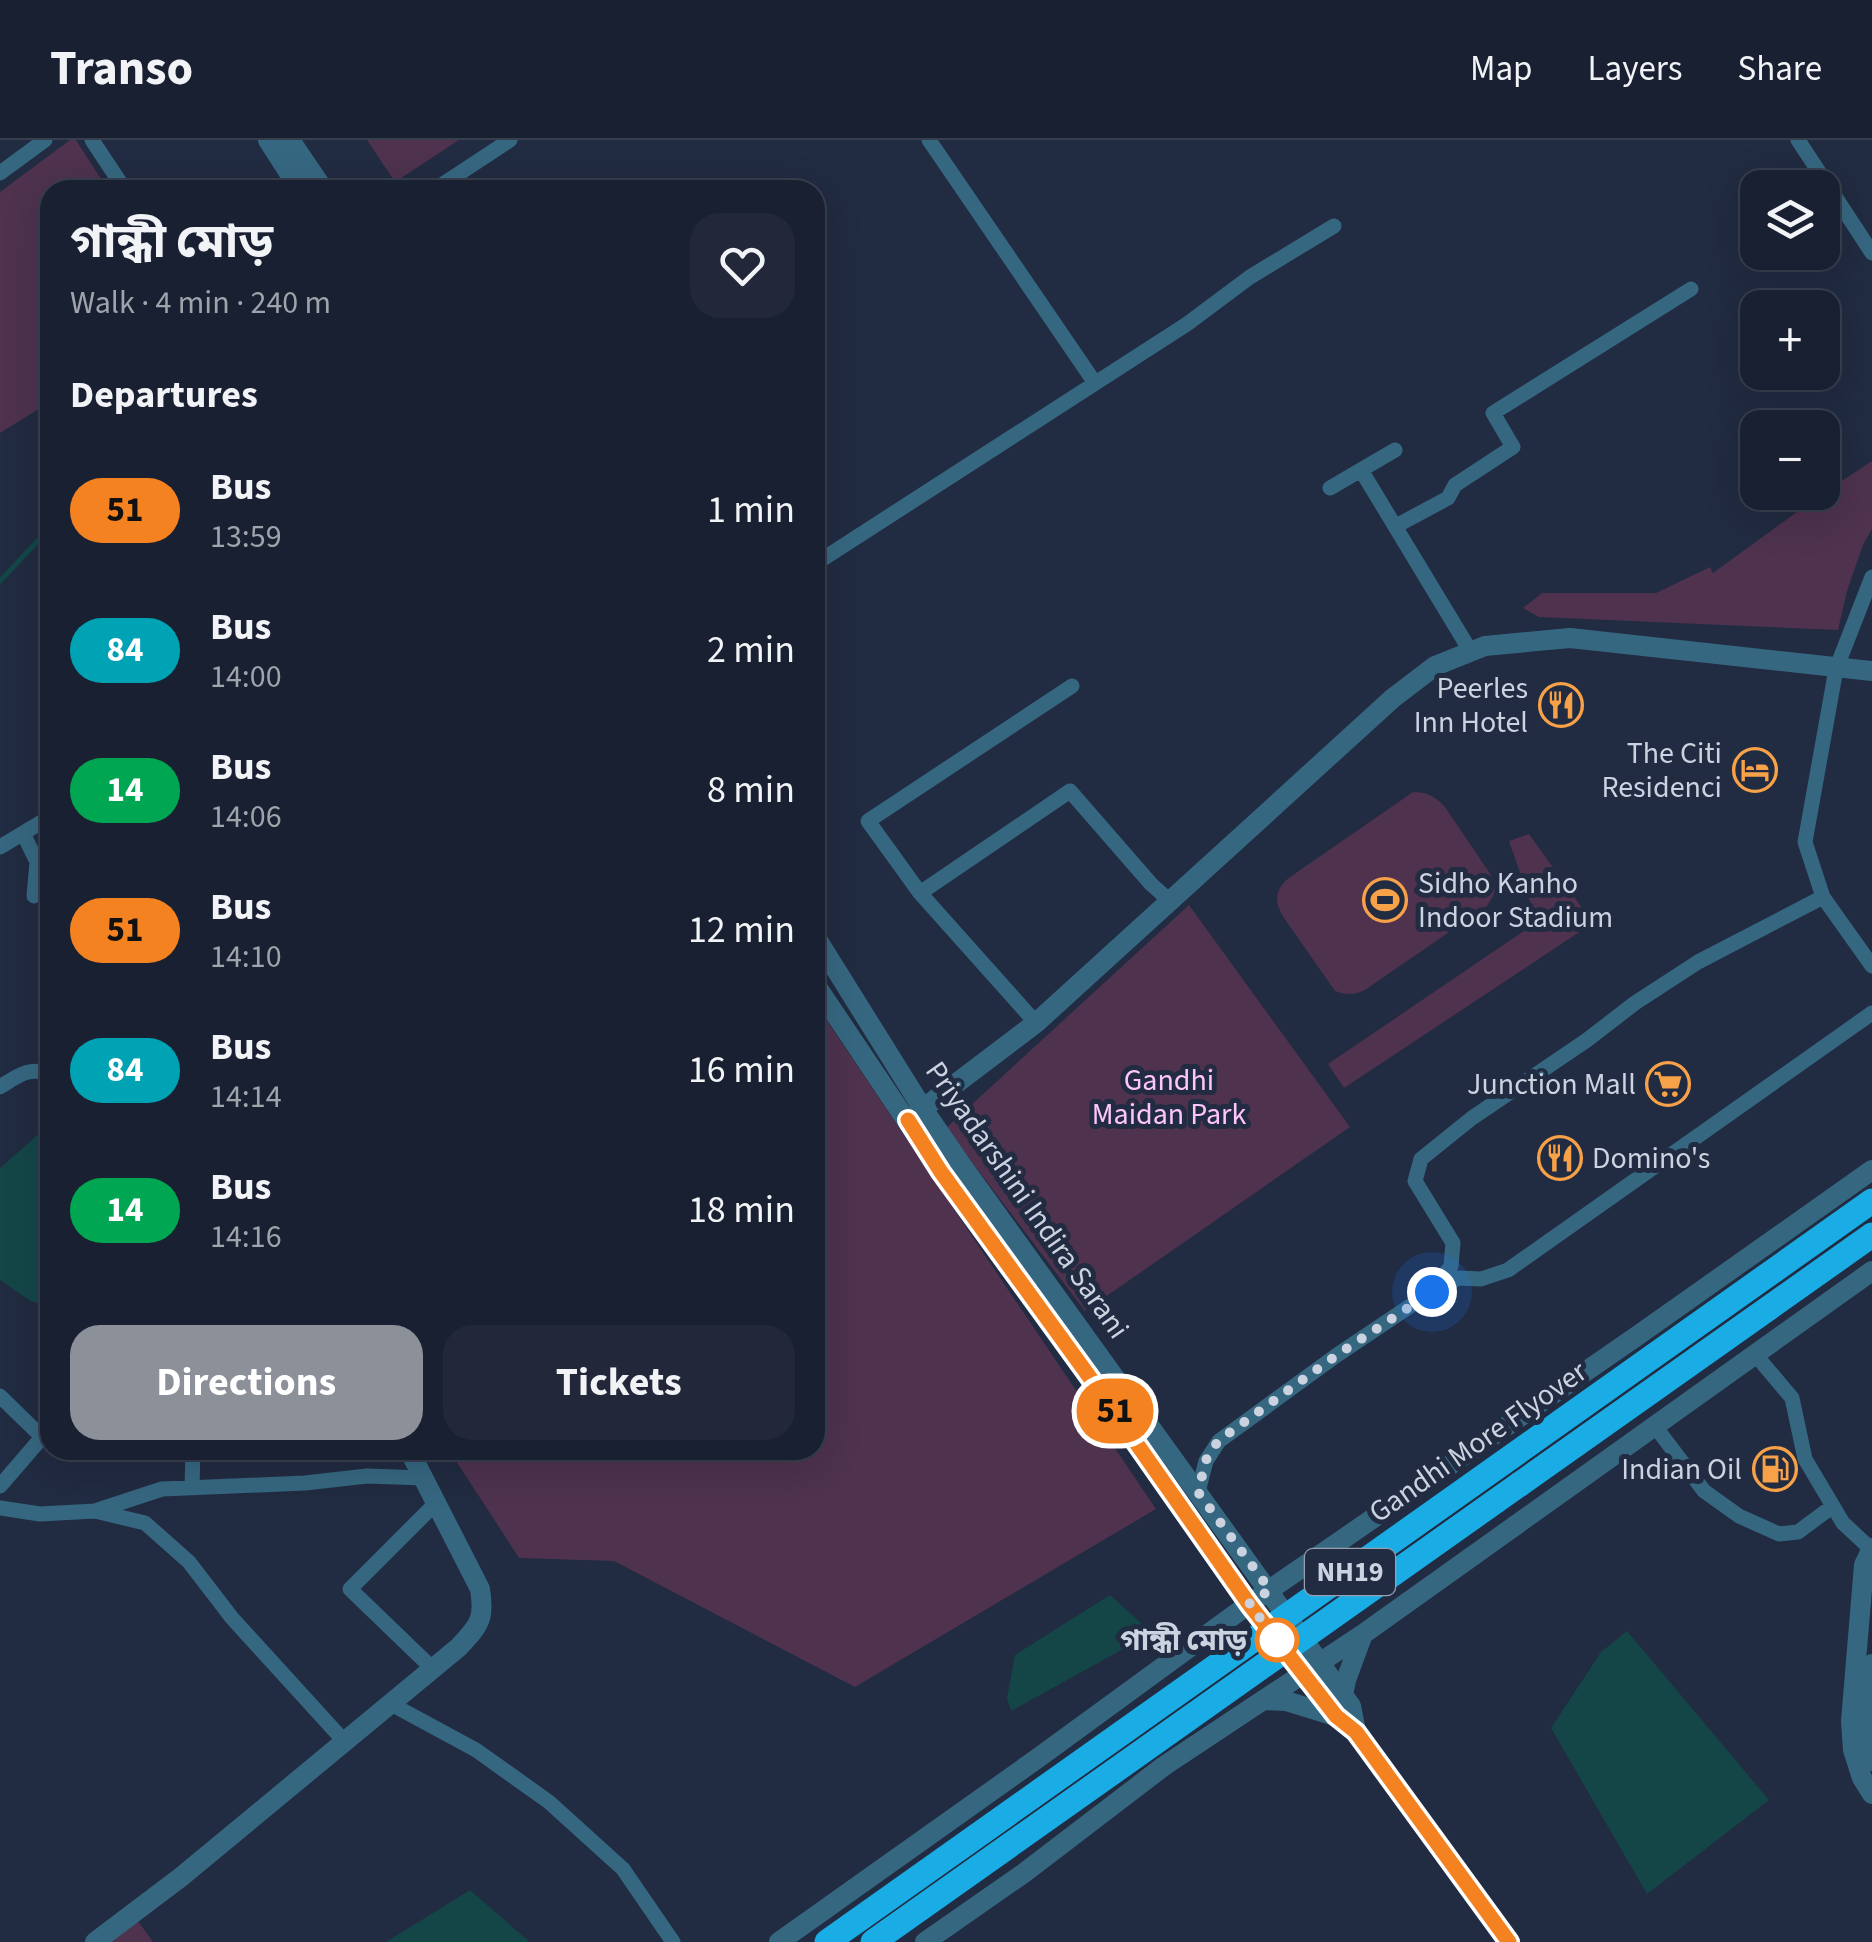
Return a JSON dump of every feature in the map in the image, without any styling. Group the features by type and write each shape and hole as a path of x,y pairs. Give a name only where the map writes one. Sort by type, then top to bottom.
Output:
{"highway":[{"name":"Gandhi More Flyover","path":"827,1942 1872,1201"},
{"name":"Gandhi More Flyover","path":"873,1942 1872,1236"}],"street":[{"path":"0,173 45,140"},
{"path":"92,140 118,180"},
{"path":"268,140 294,180"},
{"path":"290,140 317,180"},
{"path":"449,180 510,140"},
{"path":"930,140 1095,383"},
{"path":"1798,140 1872,252"},
{"path":"825,558 1188,324 1250,277 1334,226"},
{"path":"1396,526 1448,498 1455,485 1513,447 1493,412 1691,290"},
{"path":"1330,488 1396,450"},
{"path":"1361,470 1472,652"},
{"path":"1872,576 1836,669 1805,842 1822,897 1872,966"},
{"path":"825,997 916,1115 1036,1023 1393,698 1434,666 1486,646 1570,638 1872,671"},
{"path":"1036,1023 920,893 868,821 1072,686"},
{"path":"920,893 1070,791 1170,901"},
{"path":"0,846 40,823"},
{"path":"23,833 37,862 34,896"},
{"path":"1432,1292 1451,1266 1453,1243 1415,1182 1421,1158 1635,1003 1698,962 1822,897"},
{"name":"Priyadarshini Indira Sarani","path":"825,954 916,1115 941,1172 1249,1604 1312,1668"},
{"path":"1198,1492 1206,1460 1218,1441 1337,1355 1458,1278 1481,1278 1508,1270 1872,1013"},
{"path":"0,1087 28,1071 40,1071"},
{"name":"Priyadarshini Indira Sarani","path":"916,1115 1270,1590 1336,1716 1356,1732 1509,1942"},
{"path":"779,1942 1222,1623 1872,1170"},
{"path":"926,1942 1164,1766 1363,1634 1872,1272"},
{"path":"1754,1353 1792,1398 1805,1460 1843,1523 1872,1548 1864,1566 1865,1624 1850,1721 1853,1750 1872,1794"},
{"path":"0,1396 40,1427"},
{"path":"1654,1425 1704,1492 1739,1516 1779,1534 1798,1532 1833,1506"},
{"path":"0,1486 40,1439"},
{"path":"192,1460 192,1488"},
{"path":"95,1942 181,1878 459,1647 477,1627 484,1612 480,1589 414,1460"},
{"path":"96,1512 162,1488 305,1483 367,1476 423,1478"},
{"path":"433,1669 350,1589 436,1503"},
{"path":"0,1508 40,1514 96,1512 145,1523 189,1562 232,1618 345,1742"},
{"path":"1237,1546 1268,1570 1296,1572"},
{"path":"1219,1560 1228,1594 1222,1623"},
{"path":"1343,1695 1363,1634"},
{"path":"1872,1664 1867,1737 1872,1761"},
{"path":"1312,1668 1351,1706 1356,1732"},
{"path":"1264,1700 1286,1701 1336,1716"},
{"path":"391,1704 476,1750 550,1802 623,1868 673,1942"}],"green space":[{"path":"70,140 76,140 102,180 40,180 40,408 0,433 0,192"},
{"path":"367,140 459,140 398,180 394,180"},
{"path":"1872,461 1872,529 1847,591 1838,630 1539,617 1523,608 1542,593 1656,593 1710,567 1713,573 1800,510 1840,510 1840,482"},
{"path":"1413,792 1430,795 1445,807 1491,875 1496,891 1487,906 1365,990 1350,994 1335,991 1280,912 1279,891 1290,877"},
{"path":"1529,834 1593,923 1344,1088 1328,1064 1537,922 1509,841"},
{"name":"Gandhi Maidan Park","path":"1189,905 1350,1127 1085,1311 946,1128"},
{"path":"825,1018 1156,1509 855,1687 614,1561 519,1558 455,1460 825,1460"},
{"path":"133,1914 153,1942 95,1942"}],"shaded area":[{"path":"40,1133 40,1304 0,1280 0,1168"},
{"path":"1110,1595 1152,1633 1011,1711 1007,1698 1015,1655"},
{"path":"1627,1631 1769,1800 1647,1894 1551,1728 1601,1652"},
{"path":"470,1890 530,1942 386,1942"}],"waterway":[{"path":"0,581 40,539"}],"bus line":[{"name":"51","path":"908,1120 1249,1604 1336,1716 1356,1732 1509,1942"}],"place":[{"name":"Peerles Inn Hotel","path":"1561,705"},
{"name":"The Citi Residenci","path":"1755,770"},
{"name":"Sidho Kanho Indoor Stadium","path":"1385,900"},
{"name":"Junction Mall","path":"1668,1084"},
{"name":"Domino's","path":"1560,1158"},
{"name":"Indian Oil","path":"1775,1469"},
{"name":"গান্ধী মোড়","path":"1277,1640"}],"route":[{"path":"1277,1640 1285,1650 1249,1604 1270,1590 1198,1492 1206,1460 1218,1441 1432,1292"}]}
